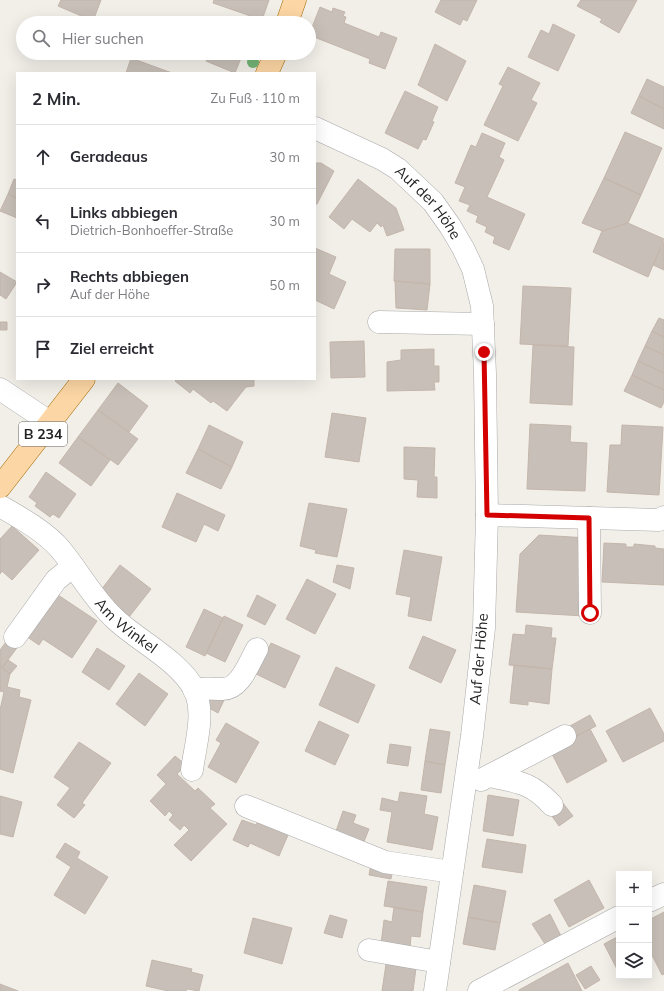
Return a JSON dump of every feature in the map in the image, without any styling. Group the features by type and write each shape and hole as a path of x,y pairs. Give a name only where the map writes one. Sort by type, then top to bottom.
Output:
{"main road":[{"path":"289,16 295,0"},
{"path":"267,72 273,60"},
{"name":"B 234","path":"0,487 83,380"}],"street":[{"name":"Auf der Höhe","path":"316,129 382,159 398,169 433,202 450,226 473,269 480,292 483,324 487,515 481,660 435,991"},
{"path":"379,322 483,324"},
{"path":"0,389 51,423"},
{"name":"Am Winkel","path":"0,506 46,536 60,549 102,606 114,618 173,664 184,675 194,690 198,704 199,723 192,770"},
{"path":"487,515 659,520 664,518"},
{"path":"589,518 590,613"},
{"path":"15,637 56,580 73,566"},
{"path":"194,690 201,687 228,690 234,686 257,649"},
{"path":"552,805 540,792 526,784 485,778 565,736"},
{"path":"246,806 385,862 452,872"},
{"path":"652,900 664,894"},
{"path":"479,991 616,919"},
{"path":"368,950 439,962"}],"building":[{"path":"61,0 101,0 95,16 81,16 58,6"},
{"path":"214,0 269,0 263,16 250,16 213,3"},
{"path":"441,0 477,0 467,21 463,19 460,25 435,12"},
{"path":"581,0 637,0 619,33 600,22 602,19 577,6"},
{"path":"320,7 332,12 333,8 345,12 343,16 346,17 344,23 379,37 381,32 397,38 385,69 369,63 370,59 316,38 316,17"},
{"path":"553,24 575,35 558,71 528,57 541,30 549,34"},
{"path":"435,44 466,61 447,101 418,85"},
{"path":"130,60 136,60 169,72 126,72"},
{"path":"206,60 240,60 235,72"},
{"path":"508,67 540,83 531,100 537,103 518,141 484,125 503,86 499,84"},
{"path":"647,79 664,87 664,109 639,96"},
{"path":"405,91 438,107 432,121 434,122 426,140 423,139 418,149 385,133"},
{"path":"639,96 664,109 664,129 631,113"},
{"path":"625,132 662,148 641,195 604,178"},
{"path":"482,133 505,143 499,157 504,160 487,197 525,214 509,250 493,243 495,237 485,232 487,227 476,222 478,216 467,211 470,205 459,201 465,187 455,183 471,145 476,147"},
{"path":"316,163 321,163 334,171 317,204"},
{"path":"604,178 641,195 628,223 602,231 582,223"},
{"path":"14,179 16,180 16,198 8,194"},
{"path":"358,179 396,208 404,230 387,236 383,225 381,227 377,223 370,232 352,219 344,229 329,217"},
{"path":"8,194 16,198 16,218 0,211"},
{"path":"628,223 664,239 648,277 593,252 602,231"},
{"path":"664,242 664,270 653,265"},
{"path":"316,248 336,257 329,274 346,282 334,309 316,300"},
{"path":"395,249 430,249 430,284 394,281"},
{"path":"0,272 16,281 16,284 6,299 0,295"},
{"path":"395,281 430,284 427,310 396,308"},
{"path":"523,286 571,288 568,346 520,344"},
{"path":"659,318 664,320 664,337 652,331"},
{"path":"0,322 7,322 7,330 0,330"},
{"path":"652,331 664,337 664,355 645,346"},
{"path":"364,341 365,377 331,378 330,342"},
{"path":"533,345 574,347 572,405 530,403"},
{"path":"645,346 664,355 664,373 638,361"},
{"path":"434,349 434,366 439,366 439,382 434,382 435,390 387,391 387,362 401,360 401,350"},
{"path":"638,361 664,373 664,390 632,375"},
{"path":"632,375 664,390 664,402 661,408 624,391"},
{"path":"254,380 254,386 246,387 227,411 213,401 211,403 193,389 190,393 175,381"},
{"path":"118,383 148,406 129,432 98,410"},
{"path":"98,410 138,439 118,465 78,437"},
{"path":"332,413 366,418 359,462 325,457"},
{"path":"530,424 571,426 570,442 587,443 585,491 527,489"},
{"path":"209,425 243,442 232,467 198,449"},
{"path":"622,425 663,427 659,495 607,492 610,445 621,445"},
{"path":"78,437 110,460 91,486 59,463"},
{"path":"404,447 435,448 434,477 437,477 437,498 417,497 418,480 404,479"},
{"path":"198,449 232,467 221,489 186,473"},
{"path":"46,472 76,494 59,518 53,514 50,517 35,506 37,503 29,497"},
{"path":"177,493 225,515 218,531 204,524 196,542 162,527"},
{"path":"309,503 347,509 337,557 315,553 316,550 300,546"},
{"path":"12,526 39,550 12,580 2,571 0,574 0,539"},
{"path":"539,535 588,538 584,616 516,612 520,554"},
{"path":"604,543 626,544 626,547 634,547 634,544 655,546 655,548 664,549 664,585 602,582"},
{"path":"404,550 442,557 431,621 408,616 411,597 396,594"},
{"path":"120,565 151,589 129,617 98,594"},
{"path":"337,565 354,568 350,589 333,582"},
{"path":"307,579 336,594 315,634 286,619"},
{"path":"52,591 97,621 72,658 43,639 39,645 23,634"},
{"path":"257,595 276,605 265,625 247,616"},
{"path":"204,609 223,618 205,656 186,647"},
{"path":"224,616 243,625 225,662 206,653"},
{"path":"526,625 552,628 551,638 556,638 552,669 509,665 513,634 525,635"},
{"path":"423,636 456,650 441,683 409,668"},
{"path":"9,638 19,645 2,668 0,666 0,650"},
{"path":"271,643 300,656 285,688 256,674"},
{"path":"97,648 125,666 109,690 82,672"},
{"path":"8,660 17,666 10,674 2,668"},
{"path":"514,665 552,669 549,704 528,701 528,705 510,703"},
{"path":"0,666 10,674 7,687 20,690 19,697 31,700 13,773 0,769 0,710 4,692 0,691"},
{"path":"336,667 375,685 358,723 319,705"},
{"path":"139,673 168,694 145,726 116,704"},
{"path":"209,693 225,698 218,713 202,704"},
{"path":"650,708 664,734 664,741 623,762 606,731"},
{"path":"590,715 596,726 567,741 570,726"},
{"path":"319,721 349,735 335,765 305,751"},
{"path":"226,723 259,742 236,783 208,767 221,743 216,740"},
{"path":"430,729 450,732 445,765 425,761"},
{"path":"590,729 607,761 567,783 550,750"},
{"path":"79,742 111,763 82,803 85,805 74,818 57,805 70,788 54,777"},
{"path":"390,744 411,747 408,766 387,763"},
{"path":"175,756 186,765 177,774 195,791 198,788 215,804 210,808 227,824 191,861 174,845 189,830 184,825 180,830 169,820 173,815 169,811 165,816 150,801 166,784 157,775"},
{"path":"425,761 445,765 441,793 421,790"},
{"path":"400,792 427,796 424,814 438,817 432,850 387,842 392,812 380,810 382,798 398,802"},
{"path":"488,795 519,800 513,836 483,831"},
{"path":"0,796 22,802 13,837 0,834"},
{"path":"562,802 573,816 559,826 549,812"},
{"path":"343,811 356,815 353,823 369,829 363,844 335,834"},
{"path":"261,815 291,828 279,856 250,843 248,847 233,840 242,820 256,825"},
{"path":"487,839 526,845 522,873 482,867"},
{"path":"65,843 80,852 77,858 108,877 85,914 54,895 71,867 56,857"},
{"path":"371,864 393,868 391,879 369,875"},
{"path":"589,880 604,908 569,927 554,900"},
{"path":"388,881 427,887 423,912 384,906"},
{"path":"474,885 506,891 500,923 468,917"},
{"path":"394,907 423,912 420,937 411,936 410,948 381,944 384,920 392,922"},
{"path":"664,912 664,974 662,975 652,955 652,918"},
{"path":"550,914 561,936 545,944 532,924"},
{"path":"330,915 347,920 342,938 324,933"},
{"path":"468,917 500,923 495,950 463,944"},
{"path":"253,918 292,928 282,964 244,953"},
{"path":"616,938 616,967 604,944"},
{"path":"152,960 192,969 191,972 203,975 199,991 187,989 186,991 168,991 146,986"},
{"path":"568,963 582,991 519,991 519,990"},
{"path":"386,964 416,968 413,991 382,991"},
{"path":"591,966 600,980 585,989 576,975"},
{"path":"0,984 18,991 0,991"}],"route":[{"path":"484,352 487,515 589,518 590,613"}]}
